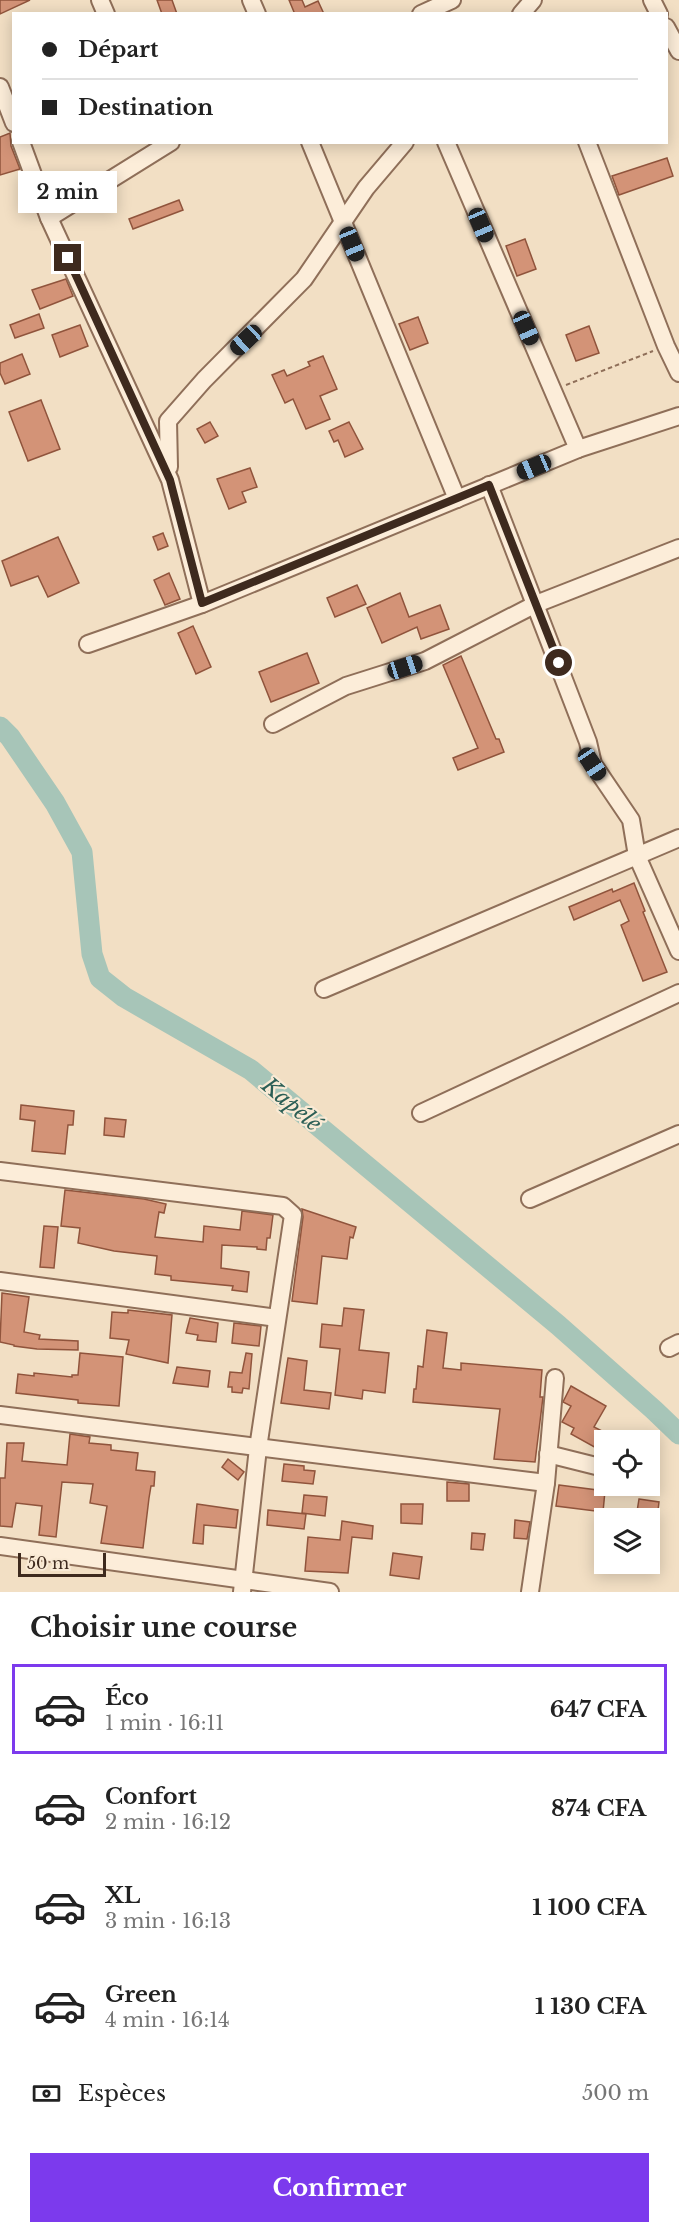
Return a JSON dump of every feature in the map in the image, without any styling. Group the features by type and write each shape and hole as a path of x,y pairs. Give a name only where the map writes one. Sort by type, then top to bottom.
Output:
{"street":[{"path":"425,12 452,0"},
{"path":"523,12 533,0"},
{"path":"668,31 679,51"},
{"path":"0,87 12,118"},
{"path":"22,144 49,218 170,480"},
{"path":"49,218 168,144"},
{"path":"311,144 457,499"},
{"path":"202,603 170,480 167,455 168,421 204,380 304,279 366,188 403,144"},
{"path":"447,144 578,449"},
{"path":"588,144 666,346 679,373"},
{"path":"88,644 202,603 578,449 679,416"},
{"path":"489,485 588,742 592,764 631,820 637,856 679,951"},
{"path":"273,724 346,686 425,660 536,604 679,548"},
{"path":"324,989 679,838"},
{"path":"421,1113 679,993"},
{"path":"530,1199 679,1134"},
{"path":"0,1171 283,1206 292,1215 258,1448 243,1587"},
{"path":"0,1281 277,1318"},
{"path":"679,1343 669,1348 679,1350"},
{"path":"530,1592 546,1483 555,1378"},
{"path":"0,1415 546,1483"},
{"path":"548,1454 594,1466"},
{"path":"0,1546 243,1587 330,1592"}],"path":[{"path":"553,390 666,346"}],"building":[{"path":"0,0 30,0 0,14"},
{"path":"157,0 172,0 176,12 161,12"},
{"path":"289,0 302,0 305,7 318,1 323,12 294,12"},
{"path":"10,133 11,146 20,169 0,175 0,137"},
{"path":"667,158 673,176 619,195 612,176"},
{"path":"179,200 183,210 133,229 129,219"},
{"path":"525,239 536,269 517,276 506,246"},
{"path":"66,279 73,296 40,309 32,290"},
{"path":"39,314 44,328 15,338 10,325"},
{"path":"418,317 428,343 410,350 399,324"},
{"path":"80,325 88,346 60,357 52,335"},
{"path":"589,326 599,353 576,361 566,335"},
{"path":"22,354 30,374 5,384 0,373 0,363"},
{"path":"323,356 337,389 320,396 330,419 306,429 293,399 285,403 272,375 284,370 287,376 310,366 308,362"},
{"path":"41,400 60,449 28,461 9,412"},
{"path":"210,422 218,436 205,443 197,429"},
{"path":"349,422 363,449 345,457 338,440 334,442 329,431"},
{"path":"250,468 257,487 242,492 246,502 229,509 217,479"},
{"path":"163,533 168,546 158,550 153,537"},
{"path":"58,537 79,583 48,597 38,576 11,586 2,561"},
{"path":"169,573 180,599 165,605 154,580"},
{"path":"357,585 366,604 335,617 327,598"},
{"path":"400,593 409,617 440,605 449,629 421,639 417,627 382,643 367,608"},
{"path":"193,626 211,667 196,674 178,633"},
{"path":"307,653 319,683 271,702 259,672"},
{"path":"461,656 496,739 499,739 504,752 458,770 453,758 478,748 443,665"},
{"path":"634,883 667,972 643,981 621,925 629,921 620,900 574,920 569,907 612,889 613,892"},
{"path":"21,1105 74,1111 73,1125 68,1125 65,1154 32,1151 35,1121 20,1119"},
{"path":"105,1118 126,1120 124,1137 104,1135"},
{"path":"65,1190 144,1199 166,1204 164,1213 159,1212 155,1237 203,1242 204,1226 240,1230 242,1211 273,1215 270,1238 267,1238 266,1250 257,1249 257,1247 222,1245 221,1268 249,1272 247,1292 232,1290 233,1286 171,1280 171,1276 155,1274 157,1256 114,1251 78,1243 80,1228 61,1226"},
{"path":"302,1209 356,1227 353,1238 350,1237 347,1259 322,1256 317,1304 292,1301 303,1217"},
{"path":"44,1226 58,1227 54,1268 40,1267"},
{"path":"2,1293 29,1297 24,1332 40,1335 39,1339 78,1341 78,1350 37,1349 0,1342"},
{"path":"344,1308 364,1310 359,1350 389,1353 385,1393 363,1390 362,1399 335,1395 340,1349 320,1347 322,1324 342,1326"},
{"path":"128,1310 172,1315 168,1363 126,1354 129,1340 110,1338 112,1312 128,1313"},
{"path":"190,1318 218,1323 216,1342 197,1340 198,1335 186,1333"},
{"path":"234,1323 261,1326 259,1346 232,1343"},
{"path":"427,1330 447,1333 443,1368 461,1370 461,1363 542,1370 540,1397 543,1397 535,1462 494,1459 500,1409 413,1402 418,1366 423,1367"},
{"path":"80,1353 123,1357 119,1406 78,1403 78,1400 16,1393 18,1374 34,1376 34,1373 72,1377 72,1375 78,1375"},
{"path":"246,1353 252,1354 249,1389 243,1388 242,1393 232,1392 232,1387 228,1387 230,1372 242,1373"},
{"path":"288,1358 307,1361 304,1390 331,1393 329,1409 281,1403"},
{"path":"177,1367 210,1371 208,1387 173,1383"},
{"path":"571,1386 606,1406 594,1427 600,1430 594,1430 594,1447 571,1434 574,1428 562,1422 571,1406 563,1402"},
{"path":"70,1434 90,1437 89,1443 111,1445 111,1450 138,1453 136,1470 155,1472 154,1486 151,1486 149,1498 143,1548 101,1543 107,1506 90,1503 93,1484 62,1482 56,1537 39,1535 42,1506 16,1503 12,1527 0,1526 0,1478 5,1478 7,1443 24,1443 22,1461 67,1465"},
{"path":"228,1459 244,1472 238,1480 222,1467"},
{"path":"284,1464 304,1466 304,1470 315,1471 313,1484 282,1481"},
{"path":"447,1482 469,1484 469,1501 447,1501"},
{"path":"559,1485 594,1490 594,1496 605,1496 603,1508 594,1508 594,1511 556,1506"},
{"path":"304,1495 327,1497 325,1516 302,1513"},
{"path":"639,1499 659,1502 658,1508 638,1508"},
{"path":"197,1504 238,1510 236,1528 204,1525 203,1544 193,1543"},
{"path":"401,1504 423,1504 422,1524 401,1523"},
{"path":"268,1510 306,1514 304,1529 267,1525"},
{"path":"515,1520 530,1522 527,1539 514,1538"},
{"path":"342,1521 373,1526 372,1539 352,1537 348,1573 305,1571 308,1537 340,1540"},
{"path":"472,1533 485,1534 483,1550 471,1549"},
{"path":"393,1553 422,1557 419,1579 390,1575"}],"waterway":[{"name":"Kapélé","path":"0,727 10,737 55,803 82,852 92,954 100,978 124,997 251,1070 558,1325 679,1434"}],"route":[{"path":"68,258 170,480 202,603 489,485 559,663"}]}
